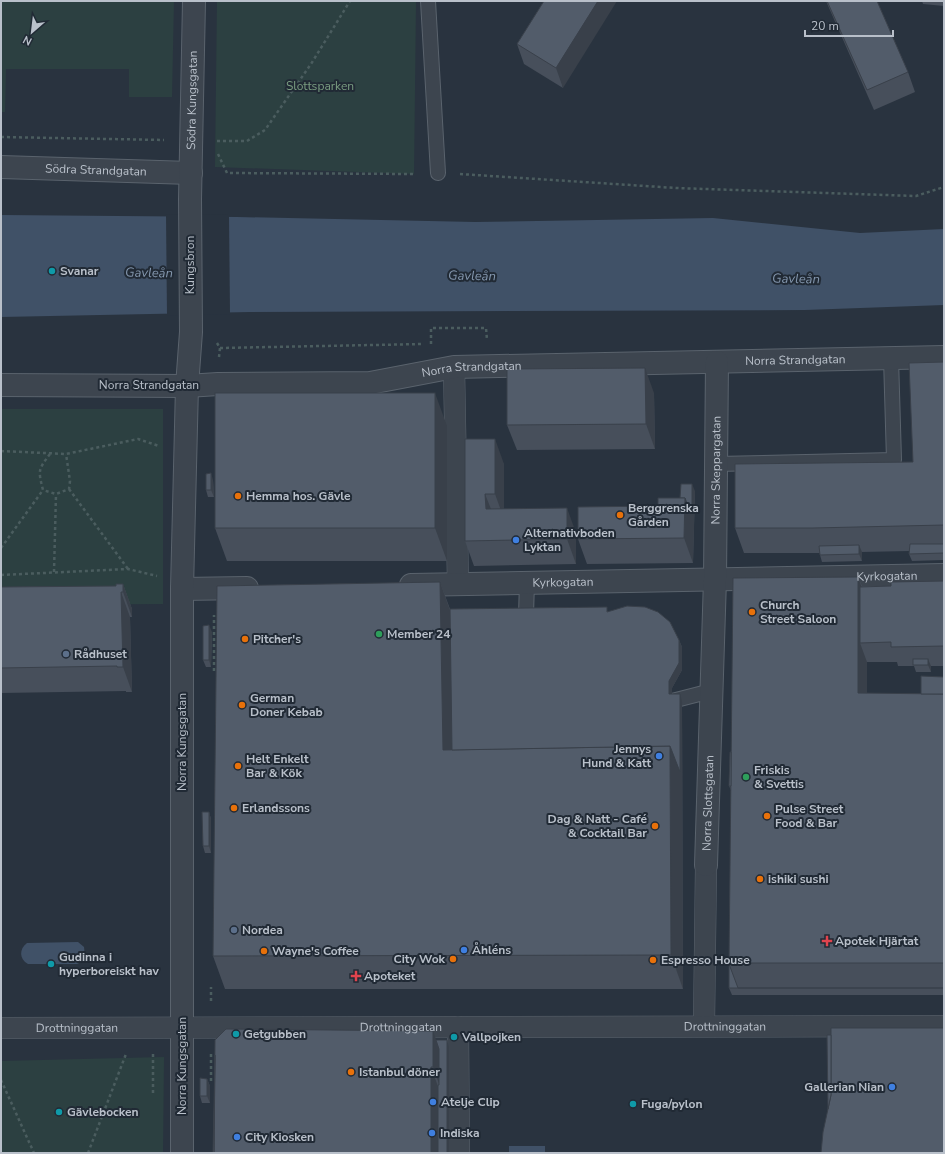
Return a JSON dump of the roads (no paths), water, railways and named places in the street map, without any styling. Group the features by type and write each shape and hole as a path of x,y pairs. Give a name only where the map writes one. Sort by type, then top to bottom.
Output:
{"street":[{"name":"Södra Kungsgatan","path":"190,199 190,173 202,141 194,1"},
{"name":"Södra Strandgatan","path":"1,167 190,173"},
{"name":"Kungsbron","path":"190,199 191,332"},
{"name":"Norra Kungsgatan","path":"182,1153 182,589 187,386 191,332"},
{"name":"Norra Strandgatan","path":"1,385 187,386 218,384 370,383 454,367 944,357"},
{"name":"Norra Skeppargatan","path":"715,579 717,362"},
{"path":"454,367 458,584"},
{"name":"Kyrkogatan","path":"388,585 944,575"},
{"name":"Norra Slottsgatan","path":"704,1026 706,865 715,579"},
{"path":"182,589 270,588"},
{"name":"Drottninggatan","path":"1,1028 944,1026"},
{"path":"458,1027 459,1153"}],"lane":[{"path":"428,1 438,174"},
{"path":"717,464 894,460 891,358"},
{"path":"526,615 527,582"},
{"path":"672,701 712,691"}],"water":[{"name":"Gavleån","path":"1,215 237,217 475,222 713,218 860,233 944,229 944,305 805,310 250,312 1,317"},
{"path":"78,942 84,947 84,957 80,963 77,964 28,964 25,962 21,954 24,945 27,943"},
{"path":"509,1146 545,1146 545,1153 509,1153"}],"place":[{"name":"Svanar","path":"52,271"},
{"name":"Hemma hos. Gävle","path":"238,496"},
{"name":"Berggrenska Gården","path":"620,515"},
{"name":"Alternativboden Lyktan","path":"516,540"},
{"name":"Church Street Saloon","path":"752,612"},
{"name":"Member 24","path":"379,634"},
{"name":"Pitcher's","path":"245,639"},
{"name":"Rådhuset","path":"66,654"},
{"name":"German Doner Kebab","path":"242,705"},
{"name":"Jennys Hund & Katt","path":"659,756"},
{"name":"Helt Enkelt Bar & Kök","path":"238,766"},
{"name":"Friskis & Svettis","path":"746,777"},
{"name":"Erlandssons","path":"234,808"},
{"name":"Pulse Street Food & Bar","path":"767,816"},
{"name":"Dag & Natt - Café & Cocktail Bar","path":"655,826"},
{"name":"ishiki sushi","path":"760,879"},
{"name":"Nordea","path":"234,930"},
{"name":"Apotek Hjärtat","path":"827,941"},
{"name":"Åhléns","path":"464,950"},
{"name":"Wayne's Coffee","path":"264,951"},
{"name":"City Wok","path":"453,959"},
{"name":"Espresso House","path":"653,960"},
{"name":"Gudinna i hyperboreiskt hav","path":"51,964"},
{"name":"Apoteket","path":"356,976"},
{"name":"Getgubben","path":"236,1034"},
{"name":"Vallpojken","path":"454,1037"},
{"name":"Istanbul döner","path":"351,1072"},
{"name":"Gallerian Nian","path":"892,1087"},
{"name":"Atelje Clip","path":"433,1102"},
{"name":"Fuga/pylon","path":"633,1104"},
{"name":"Gävlebocken","path":"59,1112"},
{"name":"Indiska","path":"432,1133"},
{"name":"City Kiosken","path":"237,1137"}],"park label":[{"name":"Slottsparken","path":"320,86"}]}
